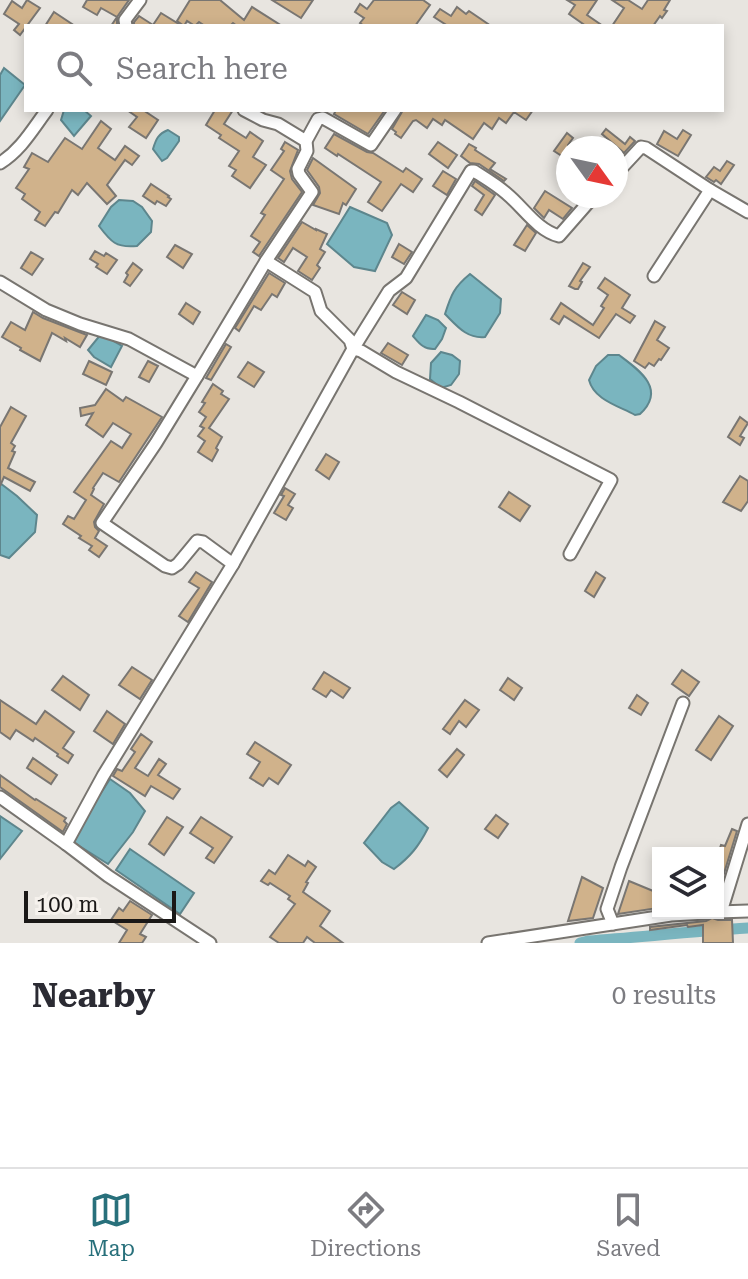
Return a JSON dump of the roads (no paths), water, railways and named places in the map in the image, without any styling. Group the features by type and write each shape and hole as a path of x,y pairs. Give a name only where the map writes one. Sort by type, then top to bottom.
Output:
{"street":[{"path":"126,24 125,20 140,0"},
{"path":"0,163 19,149 45,112"},
{"path":"248,112 278,124 306,141"},
{"path":"233,564 197,541 178,564 172,568 165,566 102,523 156,443 266,261 313,190 298,172 307,151 306,141 318,119 323,118 371,145 394,112"},
{"path":"628,161 641,147 646,148 748,212"},
{"path":"66,844 103,776 233,564 353,349 389,291 406,278 471,171 508,194 553,235 559,236 584,208"},
{"path":"654,276 710,190"},
{"path":"266,261 315,292 321,311 350,340 353,349"},
{"path":"0,282 46,310 129,339 197,376"},
{"path":"353,349 611,480 570,554"},
{"path":"613,924 607,909 683,703"},
{"path":"0,797 108,876 210,943"},
{"path":"724,899 748,824"},
{"path":"724,912 748,911"},
{"path":"488,943 652,918"}],"water":[{"path":"4,68 24,86 0,121 0,75"},
{"path":"63,112 86,112 91,116 74,136 61,120"},
{"path":"168,130 179,137 179,141 162,161 153,149 158,137"},
{"path":"119,200 133,201 152,221 151,232 137,246 115,243 99,226"},
{"path":"350,207 387,223 392,235 375,271 354,267 327,244"},
{"path":"470,274 501,299 500,313 485,337 468,334 445,314 454,292"},
{"path":"426,315 446,328 435,349 425,347 413,336"},
{"path":"101,334 122,346 111,367 88,350"},
{"path":"441,352 460,361 459,374 451,385 441,388 430,379 431,363"},
{"path":"608,355 619,355 647,381 651,396 640,414 635,415 608,402 592,387 589,380 596,366"},
{"path":"0,483 37,515 35,532 9,558 0,555"},
{"path":"110,779 130,793 145,811 108,864 73,842 73,836"},
{"path":"399,802 428,828 414,851 394,869 382,862 364,843"},
{"path":"0,816 22,831 0,859"},
{"path":"130,849 194,893 180,914 116,870"}],"waterway":[{"path":"580,943 748,928"}]}
